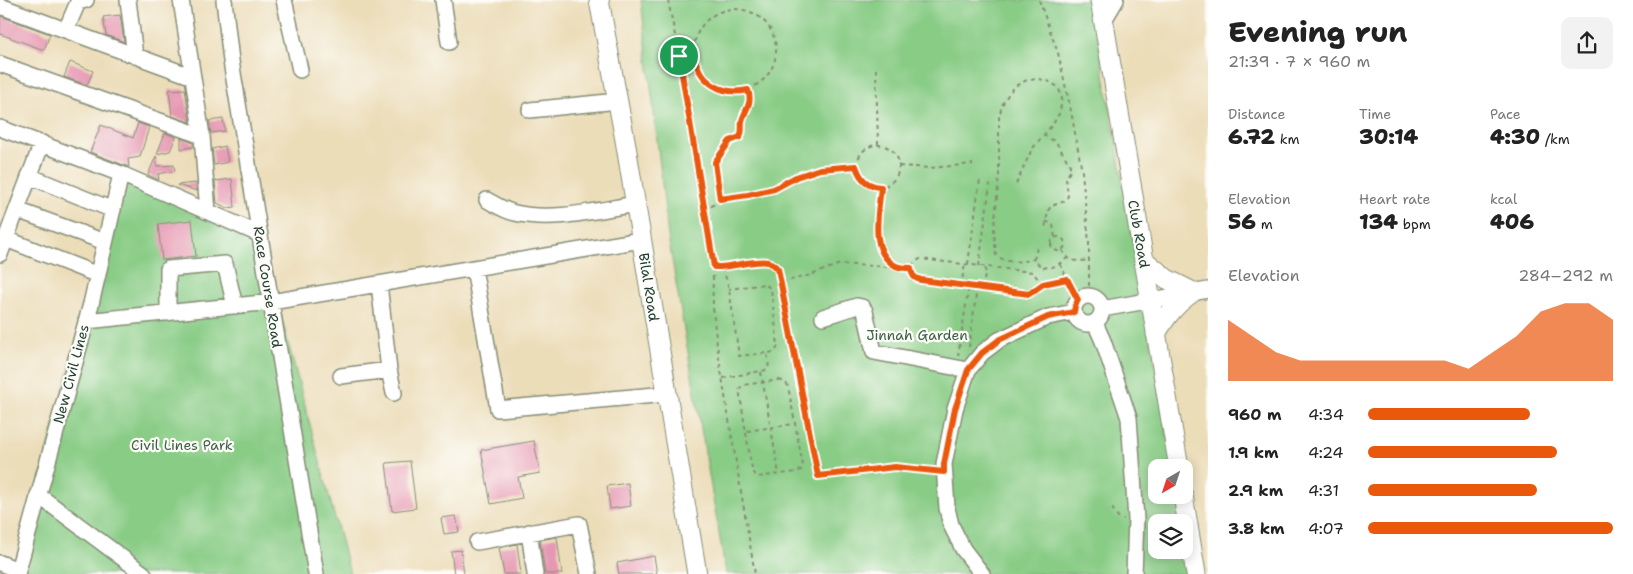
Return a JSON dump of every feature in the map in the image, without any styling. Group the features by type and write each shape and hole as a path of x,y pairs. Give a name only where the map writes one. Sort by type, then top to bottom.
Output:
{"main road":[{"name":"Bilal Road","path":"599,0 636,204 697,574"},
{"name":"Bilal Road","path":"612,0 708,574"},
{"name":"Club Road","path":"1100,0 1177,459"},
{"path":"1144,260 1167,279 1201,291"},
{"path":"1156,334 1171,310 1182,300 1201,291"},
{"path":"1184,504 1195,573"}],"street":[{"path":"66,30 78,2 86,0"},
{"path":"128,0 135,56"},
{"path":"181,0 202,136 208,212"},
{"name":"Race Course Road","path":"224,0 231,61 316,574"},
{"path":"284,0 300,70"},
{"path":"443,0 449,42"},
{"path":"1103,22 1116,0"},
{"path":"0,6 193,77"},
{"path":"0,64 202,136"},
{"path":"530,110 618,101"},
{"path":"0,128 121,174 259,234"},
{"path":"0,254 42,144"},
{"name":"New Civil Lines","path":"17,572 86,322 121,174"},
{"path":"29,176 113,210"},
{"path":"487,200 502,209 515,213 549,216 636,204"},
{"path":"17,210 105,242"},
{"path":"6,239 98,275"},
{"path":"86,322 271,302 641,240"},
{"path":"168,313 168,269 177,268 224,264 235,306"},
{"path":"474,268 498,409 667,394"},
{"path":"379,284 389,370 394,393"},
{"path":"1102,309 1201,291"},
{"path":"982,574 963,549 951,525 947,508 944,464 963,369 999,340 1093,297 1100,302 1102,309 1099,319 1095,323 1082,323 1077,318 1080,303"},
{"path":"823,317 857,306 865,311 874,352 963,369"},
{"path":"1095,323 1103,340 1128,418 1136,520 1134,574"},
{"path":"341,376 389,370"},
{"path":"38,495 144,574"},
{"path":"477,542 579,524 589,574"},
{"path":"529,532 535,574"},
{"path":"0,563 17,572"}],"path":[{"path":"668,0 714,267 713,305 722,378 755,574"},
{"path":"1039,0 1058,53 1072,111 1082,172 1089,261 1080,303"},
{"path":"729,9 746,10 766,23 771,30 774,37 775,61 768,76 748,90 732,92 716,88 703,78 695,63 694,39 702,25 714,14 729,9"},
{"path":"679,56 694,55"},
{"path":"876,69 878,144"},
{"path":"1016,184 1032,149 1053,124 1060,112 1062,97 1058,87 1048,81 1040,79 1026,80 1015,86 1002,105 999,118 999,175 994,238 996,255 1000,259 1024,261 1034,259"},
{"path":"720,199 715,162 730,141 740,137 743,120 749,106 748,90"},
{"path":"1043,135 1056,142 1070,166 1070,171 1066,178 1068,196 1065,202 1051,206 1048,211 1046,229"},
{"path":"878,144 887,146 895,152 899,166 899,171 894,180 881,187 865,182 858,173 856,166 858,158 864,150 878,144"},
{"path":"899,166 930,168 973,164"},
{"path":"705,212 720,199 774,189 796,177 820,169 856,166"},
{"path":"961,286 967,264 980,179"},
{"path":"979,266 990,184"},
{"path":"881,187 878,244 882,253 894,265"},
{"path":"1046,221 1054,225 1055,238 1052,243 1054,249 1062,250"},
{"path":"1055,238 1063,239 1065,245 1062,250"},
{"path":"1034,259 1037,248"},
{"path":"1062,250 1067,258 1089,261"},
{"path":"1034,259 1038,264 1046,268 1060,264 1067,258"},
{"path":"1043,284 1032,272 967,264 920,259 911,268 913,276 921,280 1029,294 1043,284 1067,279"},
{"path":"714,267 723,268 769,262 778,269 818,476 895,467 944,472"},
{"path":"781,282 811,275 840,264 890,267 894,265 911,268"},
{"path":"1060,264 1080,303"},
{"path":"983,288 986,267"},
{"path":"723,268 739,356 775,352 778,348 771,289 766,284 728,289"},
{"path":"963,369 969,286"},
{"path":"963,369 978,288"},
{"path":"722,378 761,372 768,368 769,360 767,354"},
{"path":"761,372 779,474"},
{"path":"779,380 787,383 794,424 803,466 800,471 756,476 750,458 739,388 743,384 763,381 779,380"},
{"path":"746,432 794,424"}],"green space":[{"name":"Jinnah Garden","path":"641,0 1091,0 1172,459 1148,459 1148,504 1180,504 1182,514 1148,514 1148,559 1187,559 1192,574 726,574 668,236"},
{"name":"Civil Lines Park","path":"121,174 259,234 350,574 15,574"}],"building":[{"path":"120,15 124,42 106,35 103,17"},
{"path":"0,16 50,34 44,50 0,34"},
{"path":"70,62 93,71 87,85 64,77"},
{"path":"185,89 190,122 172,116 169,90"},
{"path":"223,119 225,131 211,133 209,121"},
{"path":"138,123 149,127 140,157 128,159 129,167 90,152 101,125 133,138"},
{"path":"165,133 176,137 170,151 157,154"},
{"path":"181,138 193,143 193,147 181,149"},
{"path":"225,146 228,162 214,165 212,149"},
{"path":"156,156 157,166 174,165 175,171 158,174 159,180 148,175"},
{"path":"232,179 235,207 228,208 217,203 215,181"},
{"path":"196,183 197,191 177,185"},
{"path":"192,220 196,256 162,260 158,224"},
{"path":"534,441 540,473 518,477 522,498 491,504 481,450"},
{"path":"410,461 416,508 392,511 386,463"},
{"path":"628,483 631,506 610,509 607,486"},
{"path":"456,516 459,532 444,534 441,518"},
{"path":"557,537 562,574 545,574 540,540"},
{"path":"517,544 521,574 504,574 499,548"},
{"path":"461,550 464,574 454,574 451,551"},
{"path":"654,556 657,574 619,574 617,563"}],"route":[{"path":"694,55 695,63 703,78 716,88 732,92 748,90 749,92 749,106 742,123 742,133 738,140 730,141 715,162 720,199 774,189 796,177 820,169 856,166 858,173 865,182 875,187 881,187 878,244 882,253 894,265 911,268 913,276 916,278 1029,294 1043,284 1067,279 1078,300 1074,312 1048,317 999,340 982,353 968,370 955,409 944,472 895,467 818,476 778,269 769,262 723,268 714,267 679,56 694,55"}]}
